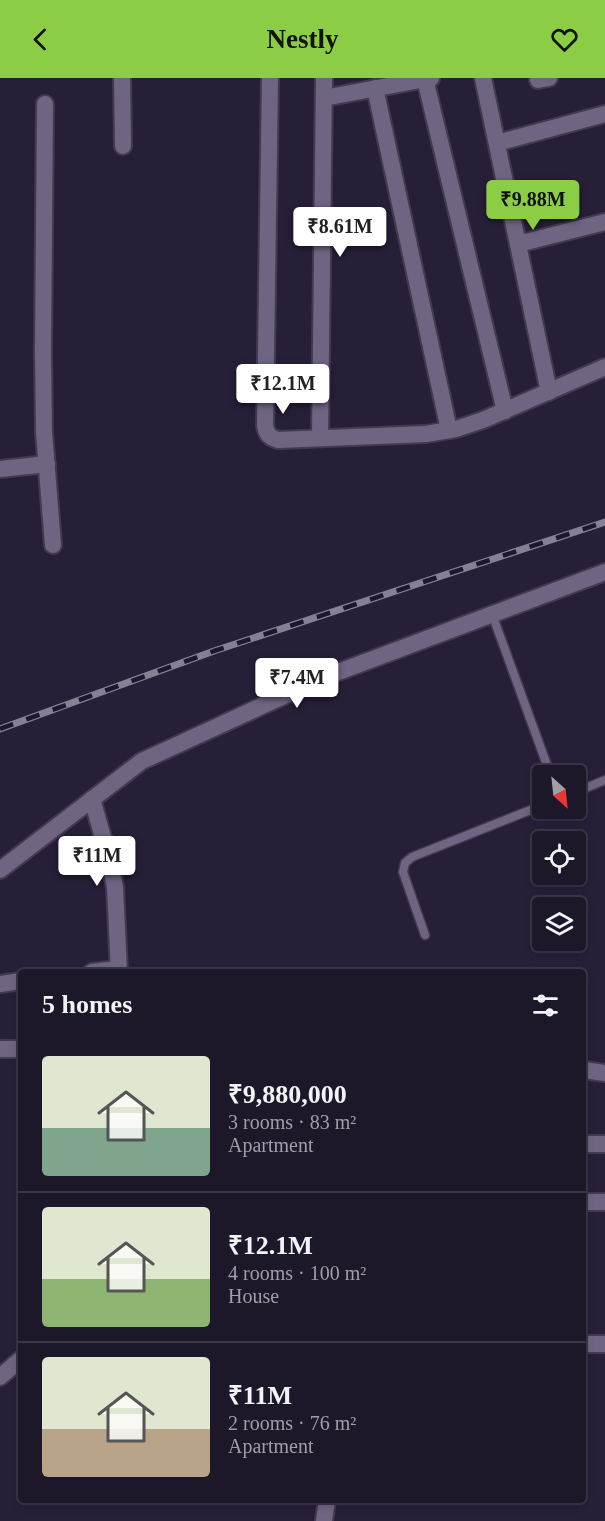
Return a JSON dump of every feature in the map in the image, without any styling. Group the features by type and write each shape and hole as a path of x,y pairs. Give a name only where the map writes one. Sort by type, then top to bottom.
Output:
{"street":[{"path":"122,78 123,146"},
{"path":"270,78 266,433 270,438 278,440 426,434 449,430 483,420 605,367"},
{"path":"320,438 324,78"},
{"path":"483,78 549,392"},
{"path":"324,98 428,79 505,411"},
{"path":"375,88 449,430"},
{"path":"45,104 44,432 53,545"},
{"path":"497,143 605,114"},
{"path":"518,244 605,222"},
{"path":"0,469 47,464"},
{"path":"0,870 142,761 325,677 605,572"},
{"path":"92,799 115,887 118,969"},
{"path":"0,984 18,981"},
{"path":"0,1049 18,1049"},
{"path":"586,1070 605,1073"},
{"path":"586,1144 605,1144"},
{"path":"586,1202 605,1202"},
{"path":"586,1344 605,1344"},
{"path":"0,1377 18,1362"},
{"path":"324,1521 327,1503"}],"lane":[{"path":"492,614 547,765"},
{"path":"586,788 605,780"},
{"path":"425,935 403,872 405,862 412,857 532,809"}],"railway":[{"path":"0,729 214,651 605,522"}]}
